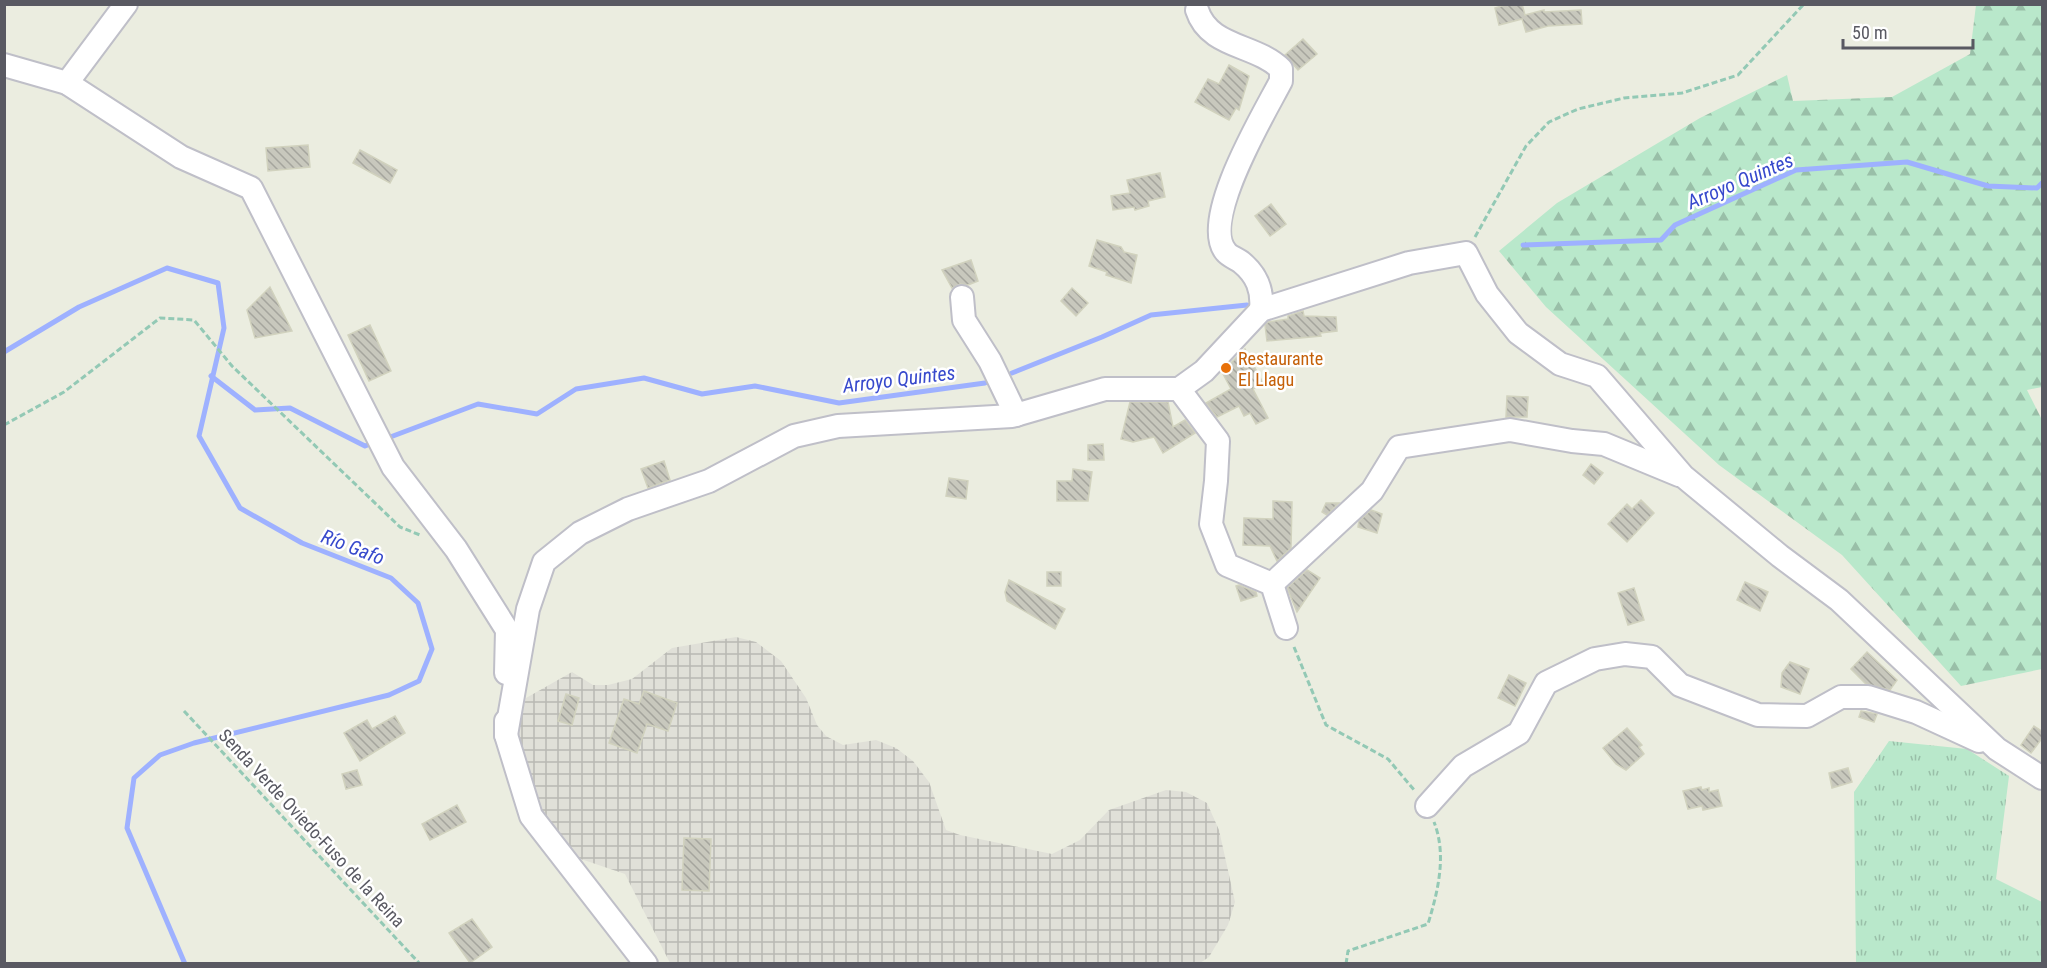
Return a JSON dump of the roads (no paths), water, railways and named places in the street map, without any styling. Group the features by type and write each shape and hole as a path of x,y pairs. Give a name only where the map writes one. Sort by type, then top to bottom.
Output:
{"street":[{"path":"67,83 126,4"},
{"path":"1197,10 1200,20 1215,37 1270,59 1281,69 1281,81 1233,173 1221,213 1221,239 1225,252 1254,274 1262,299 1261,310"},
{"path":"4,65 67,83 181,157 251,188 393,467 456,549 507,630 506,735 531,816 646,963"},
{"path":"506,735 528,609 544,562 580,533 627,509 708,481 794,435 838,426 1016,415 1105,389 1179,389 1204,371 1261,310 1409,263 1466,253 1487,294 1518,333 1560,364 1597,376 1683,476 1762,542 1839,600 1997,749"},
{"path":"962,297 964,320 990,361 1016,415"},
{"path":"1179,389 1218,441 1211,524 1227,565 1272,584 1286,628"},
{"path":"1272,584 1372,491 1399,447 1509,430 1604,444 1683,476"},
{"path":"1427,806 1462,766 1519,733 1546,683 1595,659 1625,654 1652,657 1680,685 1758,715 1807,716 1841,697 1868,697 1916,712 1997,749 2043,778"}],"waterway":[{"name":"Arroyo Quintes","path":"1523,245 1661,240 1675,225 1796,170 1907,162 1988,186 2037,188 2042,183"},
{"name":"Río Gafo","path":"4,352 79,307 167,268 218,283 224,328 199,436 240,508 302,543 391,578 418,603 432,649 419,681 389,695 194,743 160,755 134,778 127,828 185,964"},
{"name":"Arroyo Quintes","path":"1012,373 1151,315 1247,305"},
{"name":"Arroyo Quintes","path":"211,376 255,410 290,408 365,446 373,443"},
{"name":"Arroyo Quintes","path":"385,439 478,404 537,414 576,389 644,378 702,394 755,386 839,403 985,383"}],"place":[{"name":"Restaurante El Llagu","path":"1226,368"}]}
